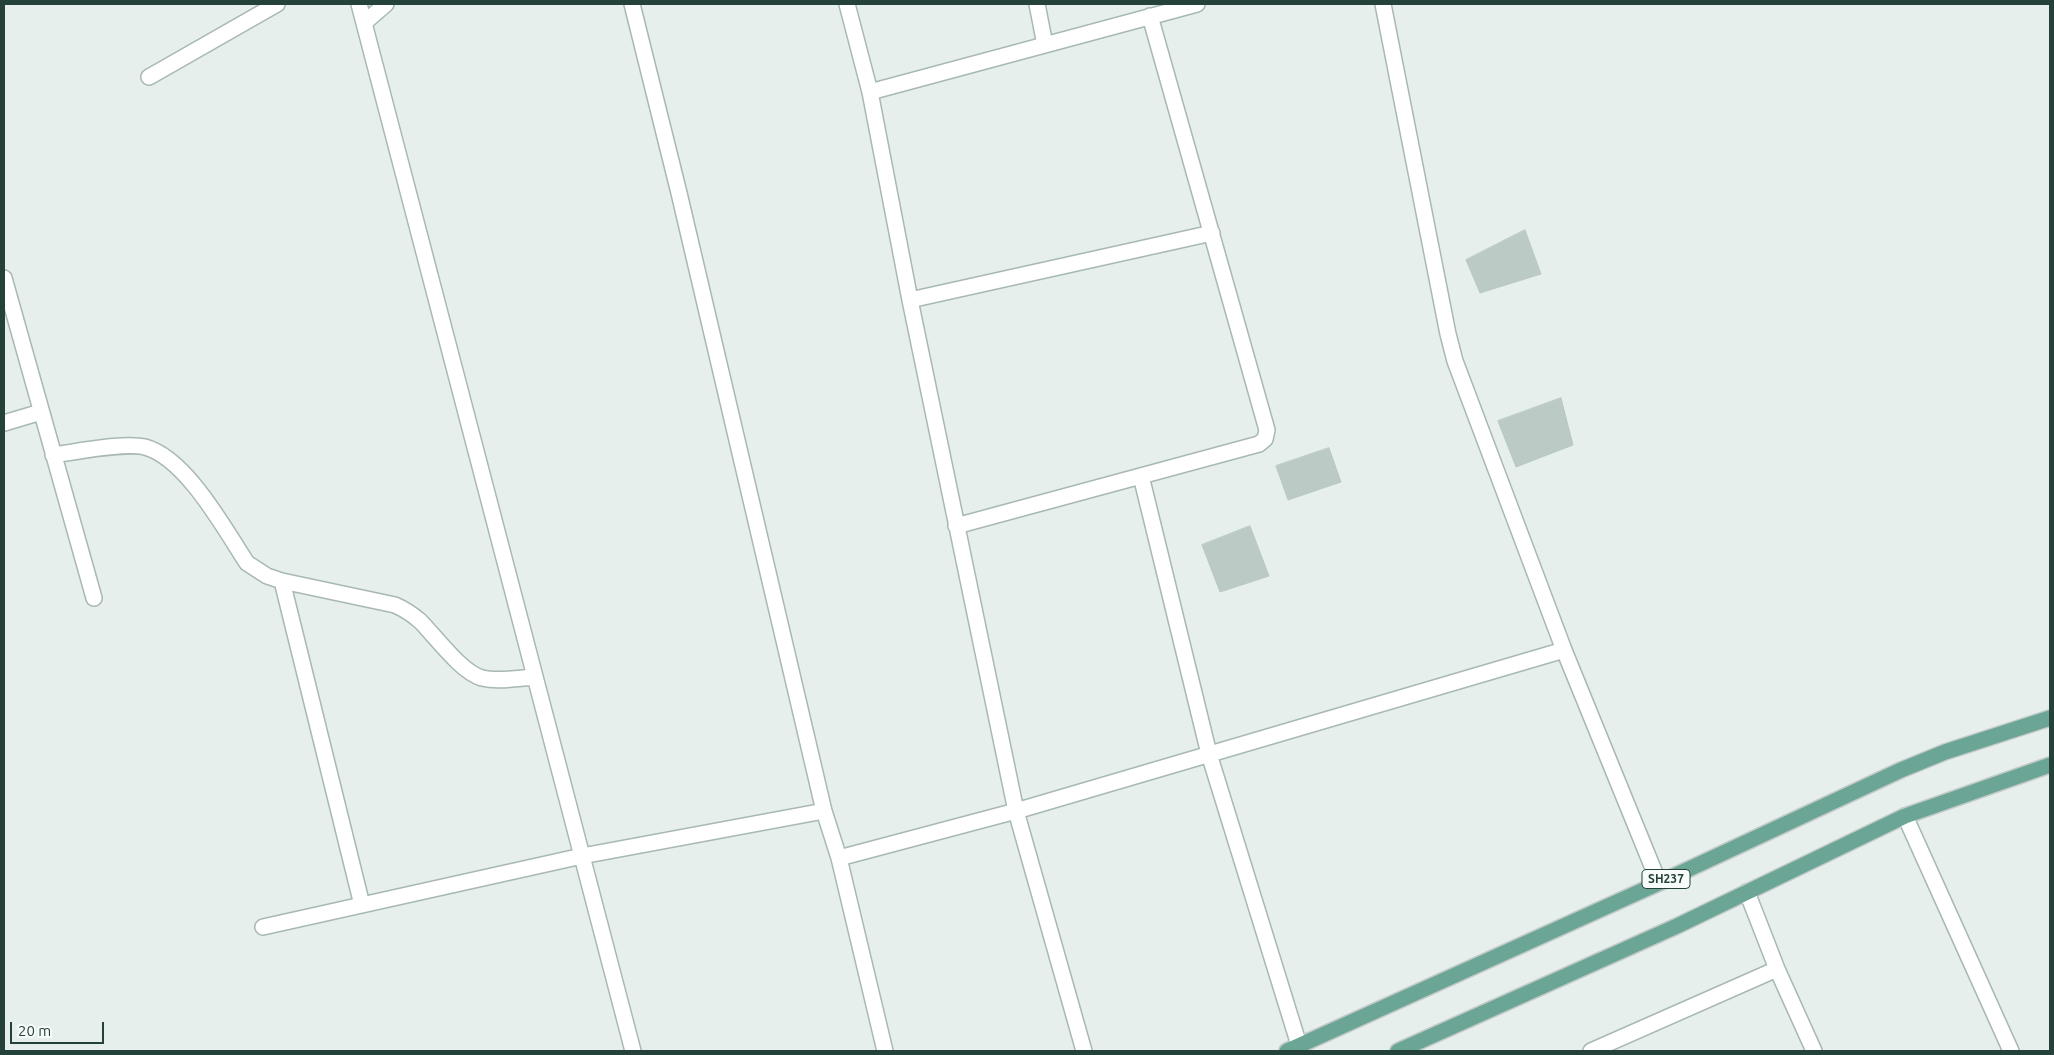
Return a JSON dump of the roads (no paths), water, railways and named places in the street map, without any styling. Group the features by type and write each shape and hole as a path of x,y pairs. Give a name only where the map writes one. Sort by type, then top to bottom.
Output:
{"main road":[{"name":"SH237","path":"1293,1048 1659,883 1901,770 1945,752 2050,718"},
{"path":"1398,1051 1747,892 1905,816 2050,765"}],"street":[{"path":"149,77 277,4"},
{"path":"359,4 633,1051"},
{"path":"364,23 386,4"},
{"path":"632,4 824,811 839,858 885,1051"},
{"path":"847,4 870,92 910,300 1016,811 1084,1051"},
{"path":"1037,4 1045,45"},
{"path":"870,92 1197,4"},
{"path":"1382,4 1452,352 1564,650 1659,883"},
{"path":"956,526 1260,444 1265,438 1267,430 1150,16"},
{"path":"910,300 1212,233"},
{"path":"4,278 94,598"},
{"path":"4,423 41,412"},
{"path":"53,455 130,446 144,447 160,453 194,485 247,563 267,576 395,604 407,610 419,620 463,666 481,678 535,677"},
{"path":"1141,476 1209,754 1293,1048"},
{"path":"282,580 362,905"},
{"path":"839,858 1016,811 1564,650"},
{"path":"263,927 582,856 824,811"},
{"path":"1905,816 2011,1051"},
{"path":"1747,892 1777,969 1814,1051"},
{"path":"1591,1051 1777,969"}]}
